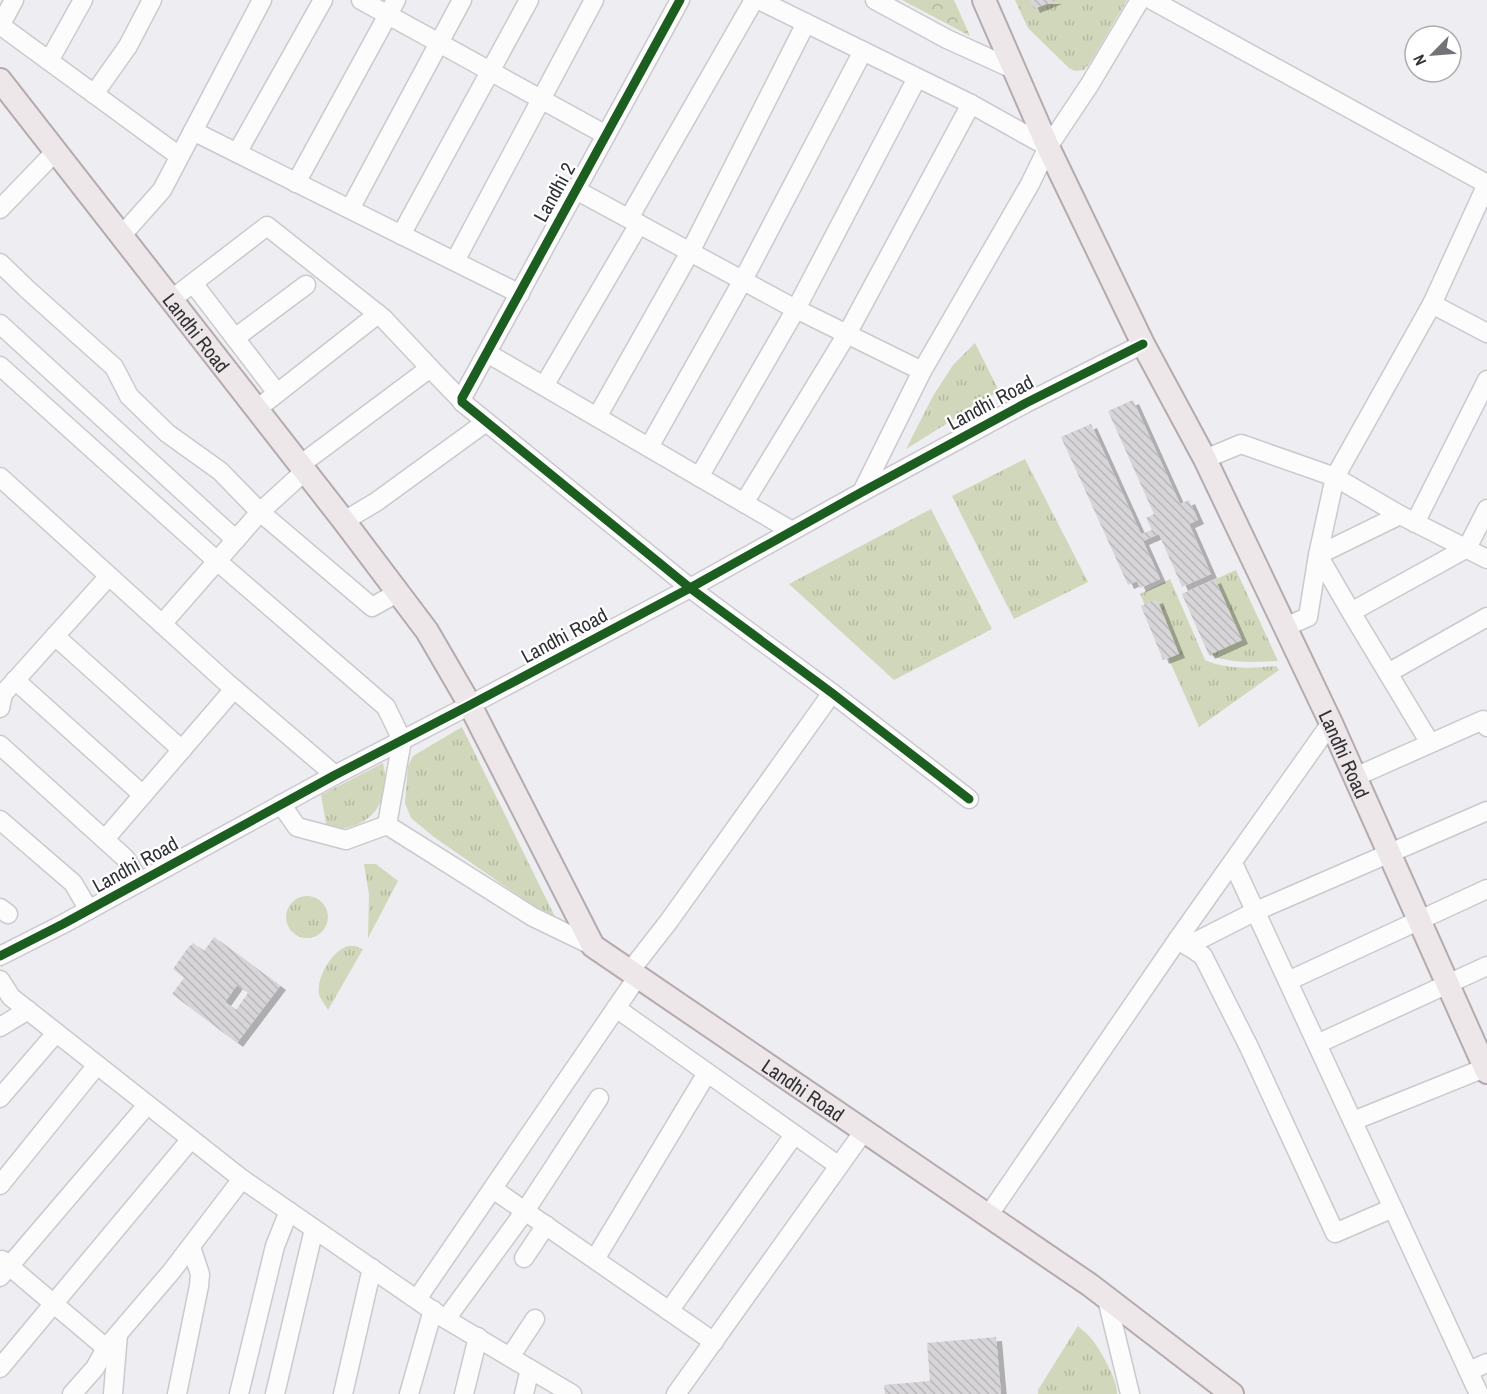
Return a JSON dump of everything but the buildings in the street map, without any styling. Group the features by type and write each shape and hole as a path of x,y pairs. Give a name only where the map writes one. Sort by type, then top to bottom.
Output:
{"main road":[{"name":"Landhi Road","path":"984,0 1048,147 1143,344 1205,459 1331,723 1486,1069"},
{"name":"Landhi Road","path":"0,80 344,521 427,632 470,705 593,946 1090,1286 1232,1394"}],"street":[{"path":"14,0 0,25 180,156"},
{"path":"50,62 83,0"},
{"path":"94,94 128,46 152,0"},
{"path":"122,235 162,190 262,0"},
{"path":"237,153 323,0"},
{"path":"361,0 392,8 438,43 606,135"},
{"path":"350,209 462,0"},
{"path":"401,235 529,0"},
{"path":"455,261 594,0"},
{"name":"Landhi 2","path":"462,401 680,0"},
{"path":"544,386 754,0"},
{"path":"759,0 971,104 1048,147"},
{"path":"875,0 947,39 1015,70"},
{"path":"862,492 921,371 1030,183 1048,147 1090,84 1140,0"},
{"path":"1152,0 1487,184 1432,304 1335,477 1318,555 1308,617 1285,627"},
{"path":"296,183 392,8"},
{"path":"597,417 690,252 806,23"},
{"path":"649,447 743,280 863,51"},
{"path":"699,477 796,309 917,78"},
{"path":"744,503 847,334 971,104"},
{"path":"193,131 520,294"},
{"path":"0,209 56,151"},
{"path":"576,190 796,309 921,371"},
{"path":"171,299 267,226 378,314 462,401 486,422 690,588 832,693 969,799"},
{"path":"0,263 114,367 129,396 167,434 220,471 260,512 372,607 397,593"},
{"path":"193,283 277,393"},
{"path":"234,338 306,285"},
{"path":"1432,304 1487,333"},
{"path":"257,409 378,314"},
{"path":"0,324 236,540"},
{"name":"Landhi Road","path":"0,956 89,910 335,775 690,588 1026,403 1143,344"},
{"path":"487,353 792,531"},
{"path":"0,366 218,561 386,707 402,740 387,825"},
{"path":"162,624 260,512 303,468 430,368"},
{"path":"1318,555 1408,519 1487,380"},
{"path":"344,521 376,502 486,422"},
{"path":"1205,459 1241,444 1335,477 1408,519 1487,559"},
{"path":"0,477 234,689 335,775"},
{"path":"1351,612 1467,549 1487,509"},
{"path":"1318,555 1430,743"},
{"path":"0,708 3,694 109,576"},
{"path":"1388,673 1487,617"},
{"path":"55,636 182,750"},
{"path":"15,680 143,795"},
{"path":"105,839 234,689"},
{"path":"417,1299 616,1008 634,974 669,921 832,693"},
{"path":"1355,777 1483,720 1487,728"},
{"path":"988,1216 1183,943 1233,863 1331,723"},
{"path":"0,745 125,858 140,882"},
{"path":"281,804 297,827 346,840 387,825"},
{"path":"1183,943 1487,811"},
{"path":"0,820 73,883 89,910"},
{"path":"387,825 533,917 593,946"},
{"path":"1233,863 1479,1394"},
{"path":"1288,981 1487,889"},
{"path":"1183,943 1203,956 1249,1047 1335,1233 1393,1208"},
{"path":"1317,1044 1487,966"},
{"path":"0,980 11,997 242,1179 439,1314 572,1394"},
{"path":"616,1008 839,1166"},
{"path":"0,1027 27,1010"},
{"path":"0,1098 56,1033"},
{"path":"0,1185 97,1065"},
{"path":"1353,1121 1486,1069"},
{"path":"595,1259 707,1073"},
{"path":"409,1394 439,1314 525,1211 599,1098"},
{"path":"106,1348 54,1304 3,1267 147,1105"},
{"path":"676,1394 864,1131"},
{"path":"669,1311 794,1135"},
{"path":"0,1368 191,1139"},
{"path":"72,1394 95,1368 106,1348 171,1272 242,1179"},
{"path":"493,1189 714,1342"},
{"path":"239,1394 275,1246 289,1211"},
{"path":"524,1258 546,1225"},
{"path":"275,1394 315,1229"},
{"path":"177,1394 199,1286 200,1274 190,1247"},
{"path":"343,1394 372,1268"},
{"path":"1107,1299 1130,1394"},
{"path":"510,1357 535,1319"},
{"path":"113,1394 118,1334"},
{"path":"464,1394 478,1337"},
{"path":"1469,1371 1487,1363"},
{"path":"524,1394 530,1369"}],"green space":[{"path":"902,0 954,0 970,36"},
{"path":"1015,0 1127,0 1090,63 1084,70 1075,71 1069,68 1028,28"},
{"path":"975,343 999,391 906,449 933,396 953,365"},
{"path":"1025,459 1088,582 1014,619 952,496"},
{"path":"931,509 992,629 894,680 789,584"},
{"path":"1236,570 1278,661 1235,661 1209,655 1182,594"},
{"path":"1170,579 1205,660 1231,667 1276,666 1279,670 1199,727 1140,594"},
{"path":"462,727 558,923 434,837 411,818 405,803 408,766 413,756"},
{"path":"383,763 384,791 374,812 354,826 327,829 321,795"},
{"path":"364,864 376,864 398,881 368,938 369,894"},
{"path":"307,896 322,902 328,917 322,932 307,938 292,932 286,917 292,902"},
{"path":"348,946 363,949 328,1010 320,997 319,983 330,960"},
{"path":"1078,1326 1089,1336 1103,1355 1117,1394 1038,1394 1038,1390"}],"cycle path":[{"path":"680,0 462,398 462,402 690,588 832,693 969,799"},
{"path":"0,956 335,775 690,588 1026,403 1143,344"}]}
